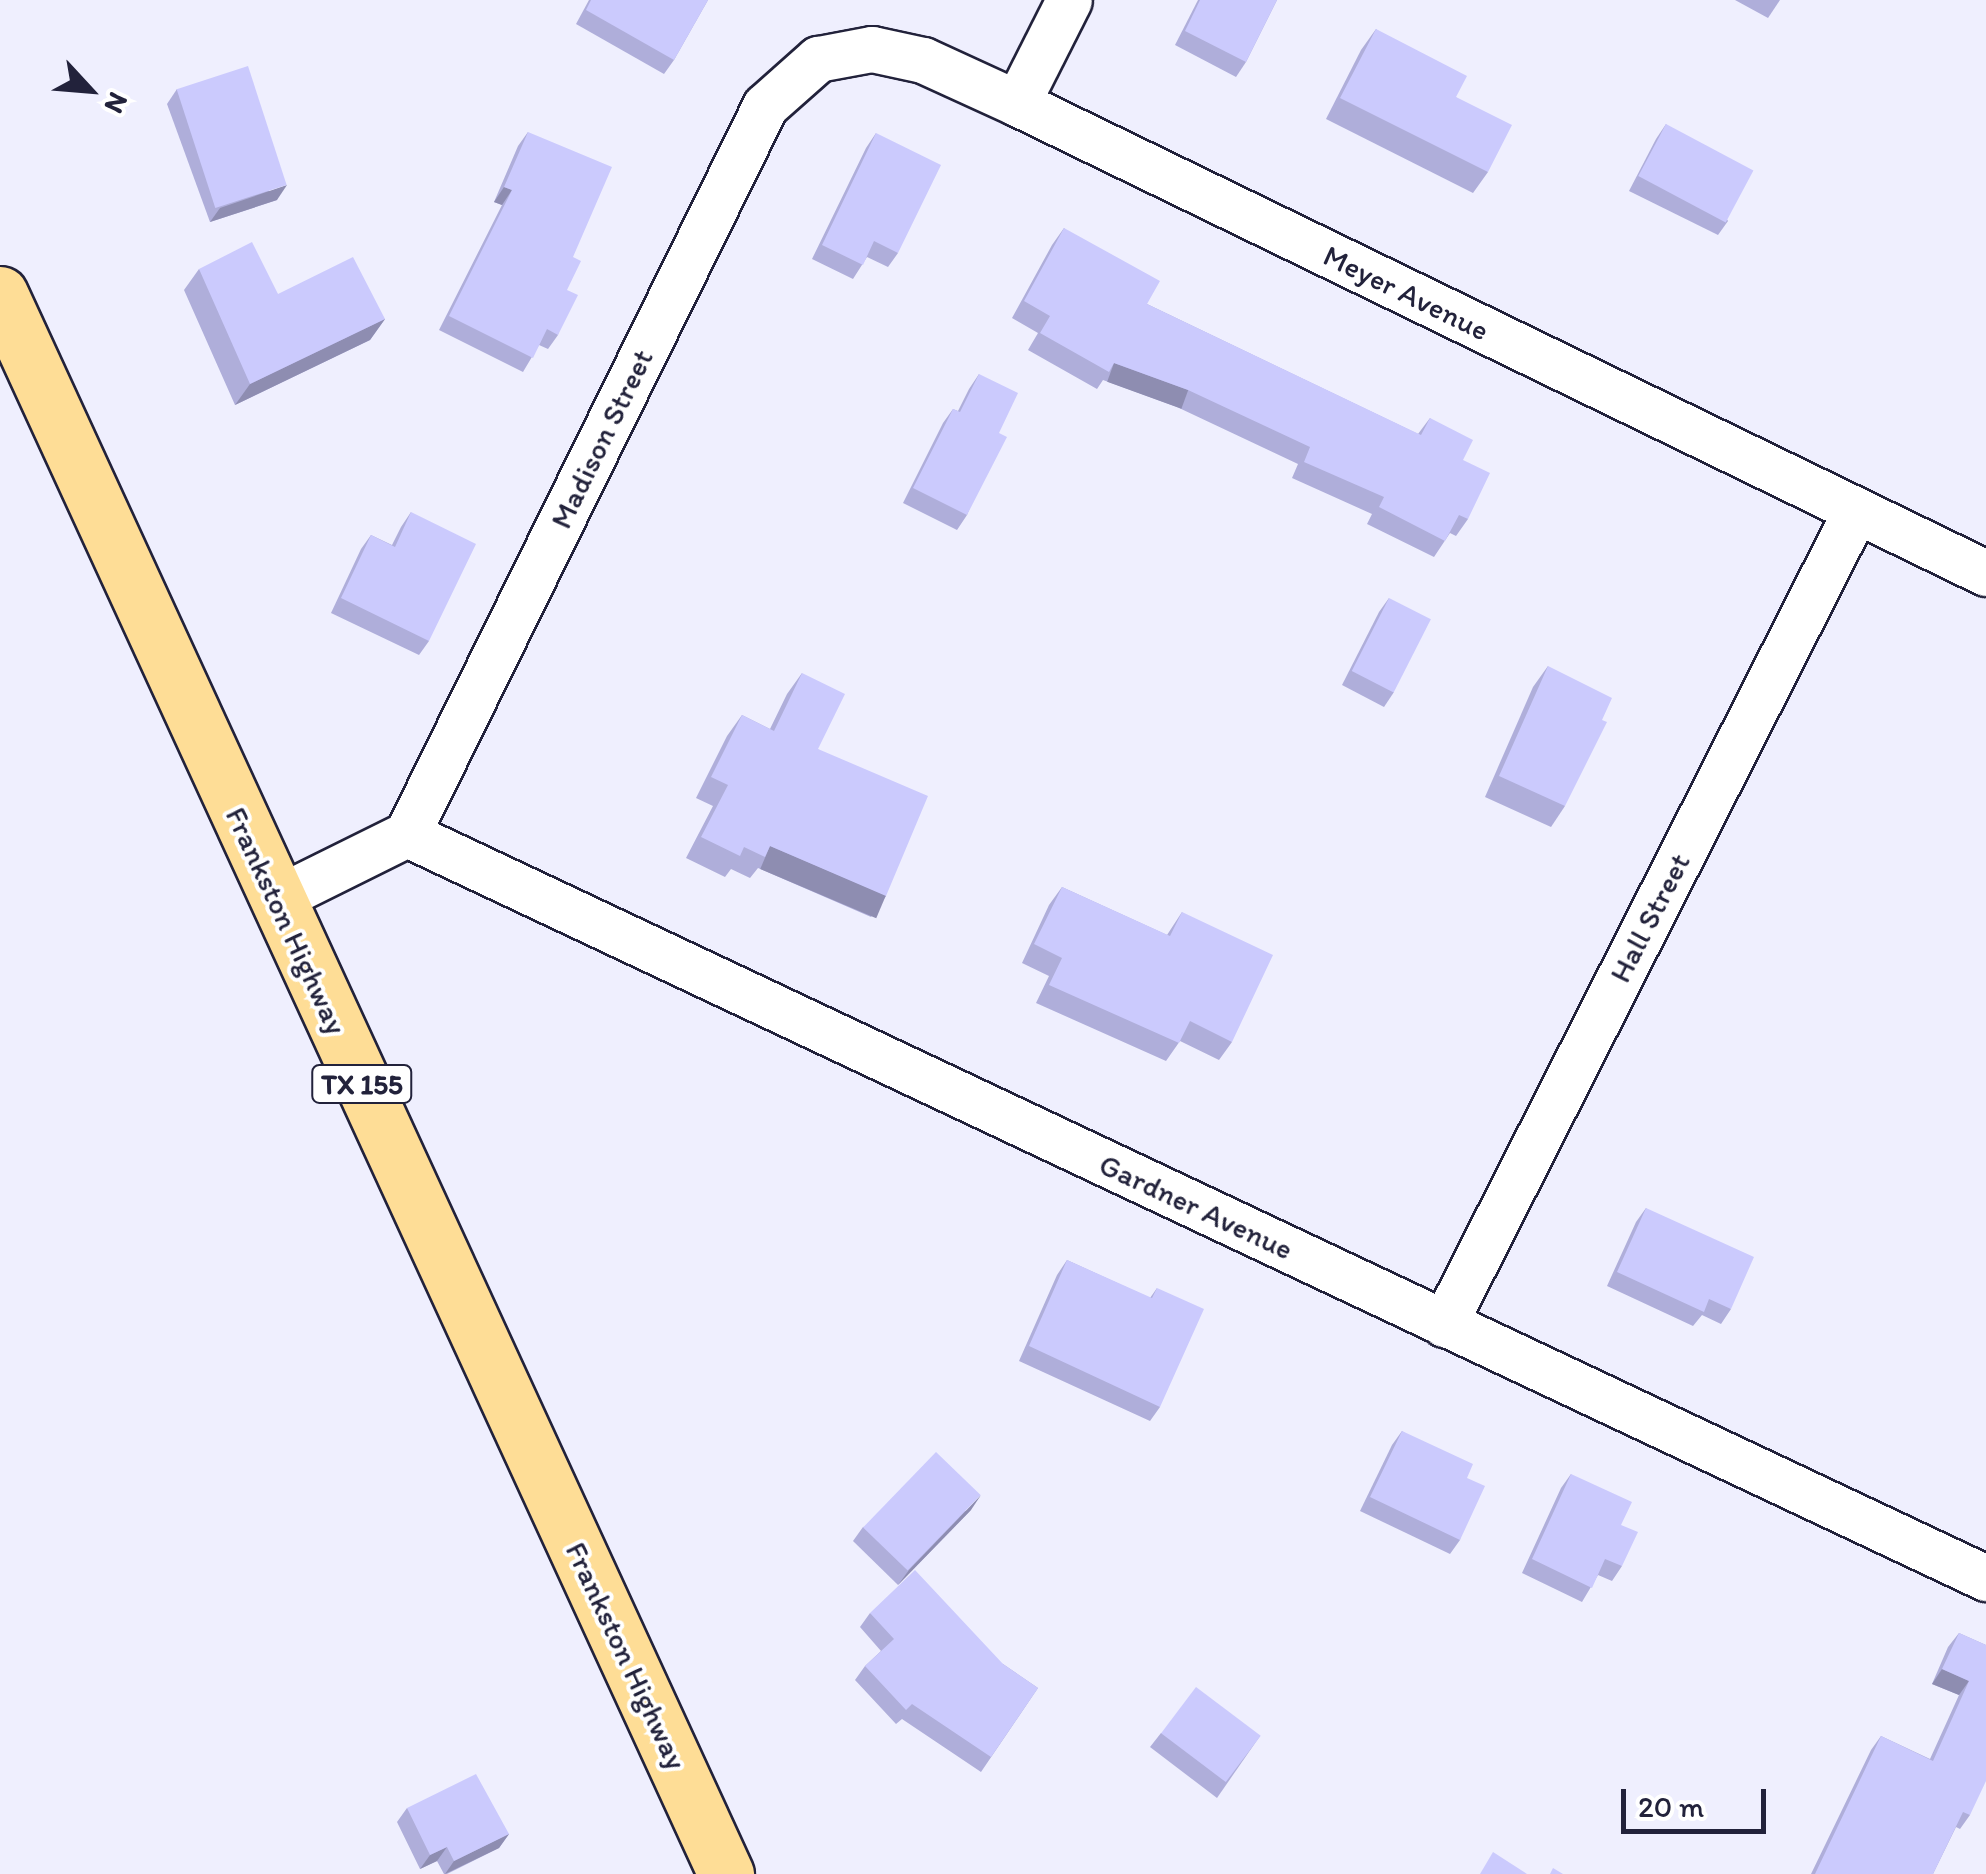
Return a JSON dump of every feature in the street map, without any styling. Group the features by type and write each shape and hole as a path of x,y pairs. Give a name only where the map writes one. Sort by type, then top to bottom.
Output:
{"main road":[{"name":"Frankston Highway","path":"0,294 726,1874"}],"street":[{"path":"1017,103 1069,0"},
{"name":"Meyer Avenue","path":"818,60 872,49 923,60 1986,573"},
{"name":"Madison Street","path":"407,834 765,106 818,60"},
{"name":"Hall Street","path":"1444,1324 1855,512"},
{"path":"276,898 407,834"},
{"name":"Gardner Avenue","path":"407,834 1986,1578"}],"building":[{"path":"591,0 708,0 674,60 586,10"},
{"path":"1200,0 1277,0 1246,62 1185,31"},
{"path":"1376,29 1467,76 1456,97 1512,125 1488,172 1340,98"},
{"path":"248,66 287,185 215,208 177,89"},
{"path":"1666,124 1753,170 1726,223 1638,176"},
{"path":"528,132 612,167 573,257 581,261 567,290 578,295 558,335 547,329 533,358 449,316 512,190 504,187"},
{"path":"876,133 941,165 898,253 874,241 863,265 822,245"},
{"path":"1064,228 1160,281 1147,304 1421,435 1430,418 1473,440 1463,460 1490,473 1468,519 1459,515 1445,541 1379,507 1384,497 1304,462 1310,447 1188,390 1114,363 1109,372 1040,333 1050,316 1024,301"},
{"path":"252,242 278,294 353,257 385,319 250,384 199,269"},
{"path":"979,374 1018,393 999,433 1007,437 967,515 913,488 953,409 960,412"},
{"path":"411,512 476,544 429,641 341,598 371,535 395,547"},
{"path":"1389,598 1431,619 1394,692 1352,671"},
{"path":"1548,666 1612,698 1602,720 1607,722 1565,806 1499,776"},
{"path":"802,673 845,694 818,749 928,796 886,896 770,846 765,857 744,847 740,856 701,837 728,785 711,777 742,715 774,731"},
{"path":"1062,887 1170,936 1182,912 1273,955 1232,1042 1190,1021 1179,1043 1049,985 1062,958 1034,944"},
{"path":"1646,1208 1754,1257 1731,1309 1709,1299 1704,1312 1617,1272"},
{"path":"1067,1260 1152,1298 1157,1288 1204,1309 1160,1407 1029,1346"},
{"path":"1402,1431 1473,1464 1467,1478 1485,1486 1460,1540 1370,1497"},
{"path":"936,1452 981,1495 908,1571 863,1528"},
{"path":"1571,1474 1632,1502 1621,1525 1638,1532 1622,1566 1605,1559 1592,1588 1532,1559"},
{"path":"915,1570 1003,1664 1038,1688 991,1757 912,1704 906,1710 865,1666 894,1639 870,1613"},
{"path":"1959,1633 1986,1645 1986,1781 1970,1815 1963,1812 1933,1874 1815,1874 1881,1736 1933,1761 1969,1681 1942,1669"},
{"path":"1196,1687 1261,1736 1226,1782 1161,1733"},
{"path":"476,1774 509,1834 454,1861 447,1847 430,1855 407,1808"},
{"path":"1493,1852 1527,1874 1480,1874"}]}
